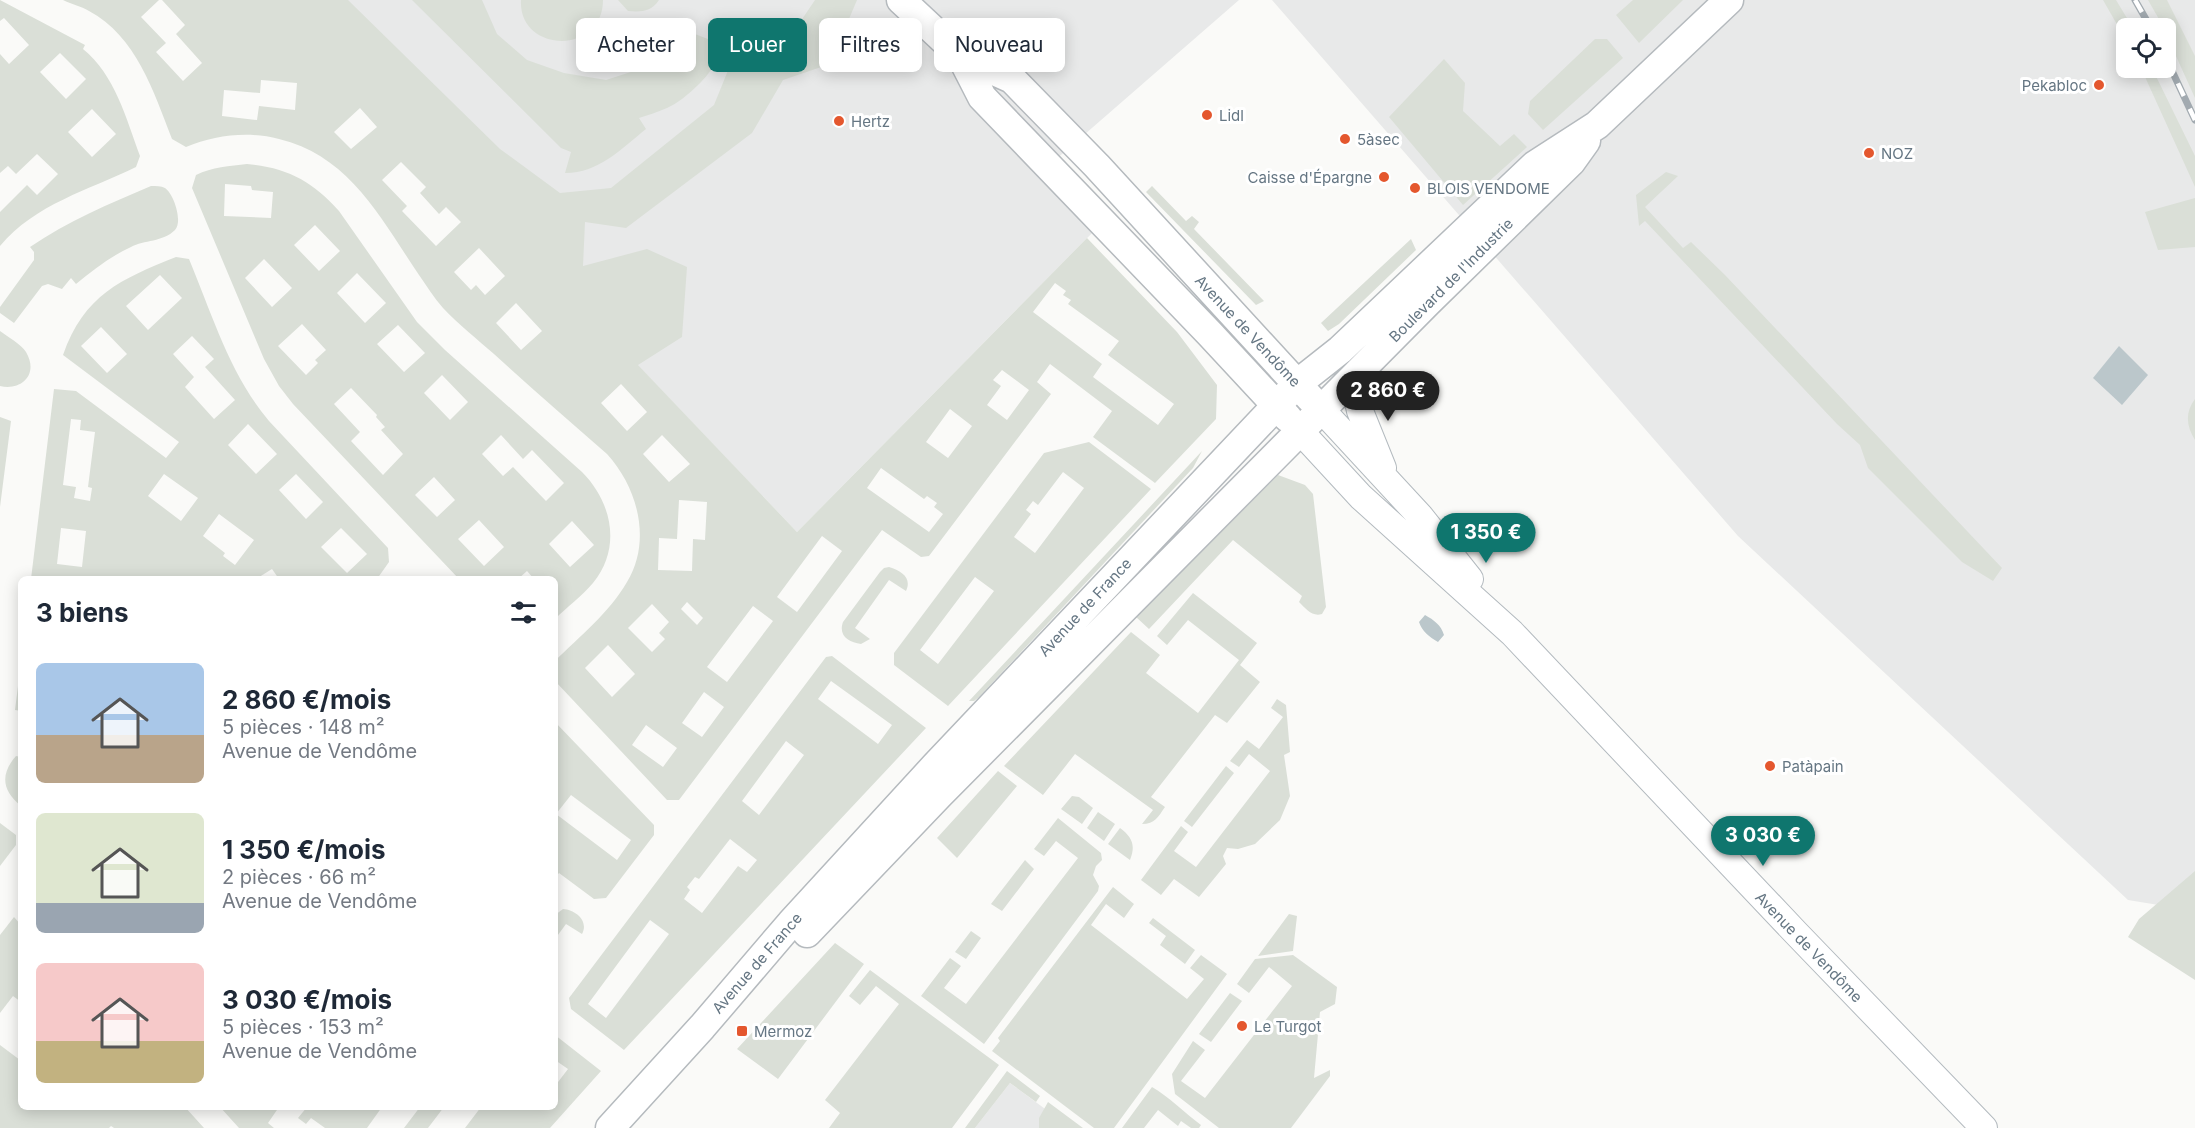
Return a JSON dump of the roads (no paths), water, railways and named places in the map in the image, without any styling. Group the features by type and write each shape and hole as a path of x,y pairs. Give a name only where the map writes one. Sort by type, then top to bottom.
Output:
{"main road":[{"name":"Avenue de Vendôme","path":"901,0 934,31"},
{"path":"1597,125 1729,0"},
{"name":"Avenue de Vendôme","path":"969,72 982,97 1210,334 1361,497 1512,633 1984,1128"},
{"name":"Avenue de Vendôme","path":"996,72 1012,79 1097,166 1387,480 1425,522 1512,633"},
{"name":"Boulevard de l'Industrie","path":"1300,432 1570,162 1597,125"},
{"name":"Boulevard de l'Industrie","path":"1297,384 1340,351 1535,165 1597,125"},
{"path":"1364,367 1358,402 1387,480"},
{"name":"Avenue de France","path":"710,1017 791,923 935,765 1297,384"},
{"name":"Avenue de France","path":"710,1017 803,937 939,795 1300,432"},
{"path":"610,1128 710,1017"}],"railway":[{"path":"2135,0 2145,18"},
{"path":"2175,78 2195,120"}],"place":[{"name":"Pekabloc","path":"2099,85"},
{"name":"Lidl","path":"1207,115"},
{"name":"Hertz","path":"839,121"},
{"name":"5àsec","path":"1345,139"},
{"name":"NOZ","path":"1869,153"},
{"name":"Caisse d'Épargne","path":"1384,177"},
{"name":"BLOIS VENDOME","path":"1415,188"},
{"name":"Patàpain","path":"1770,766"},
{"name":"Le Turgot","path":"1242,1026"},
{"name":"Mermoz","path":"742,1031"}]}
